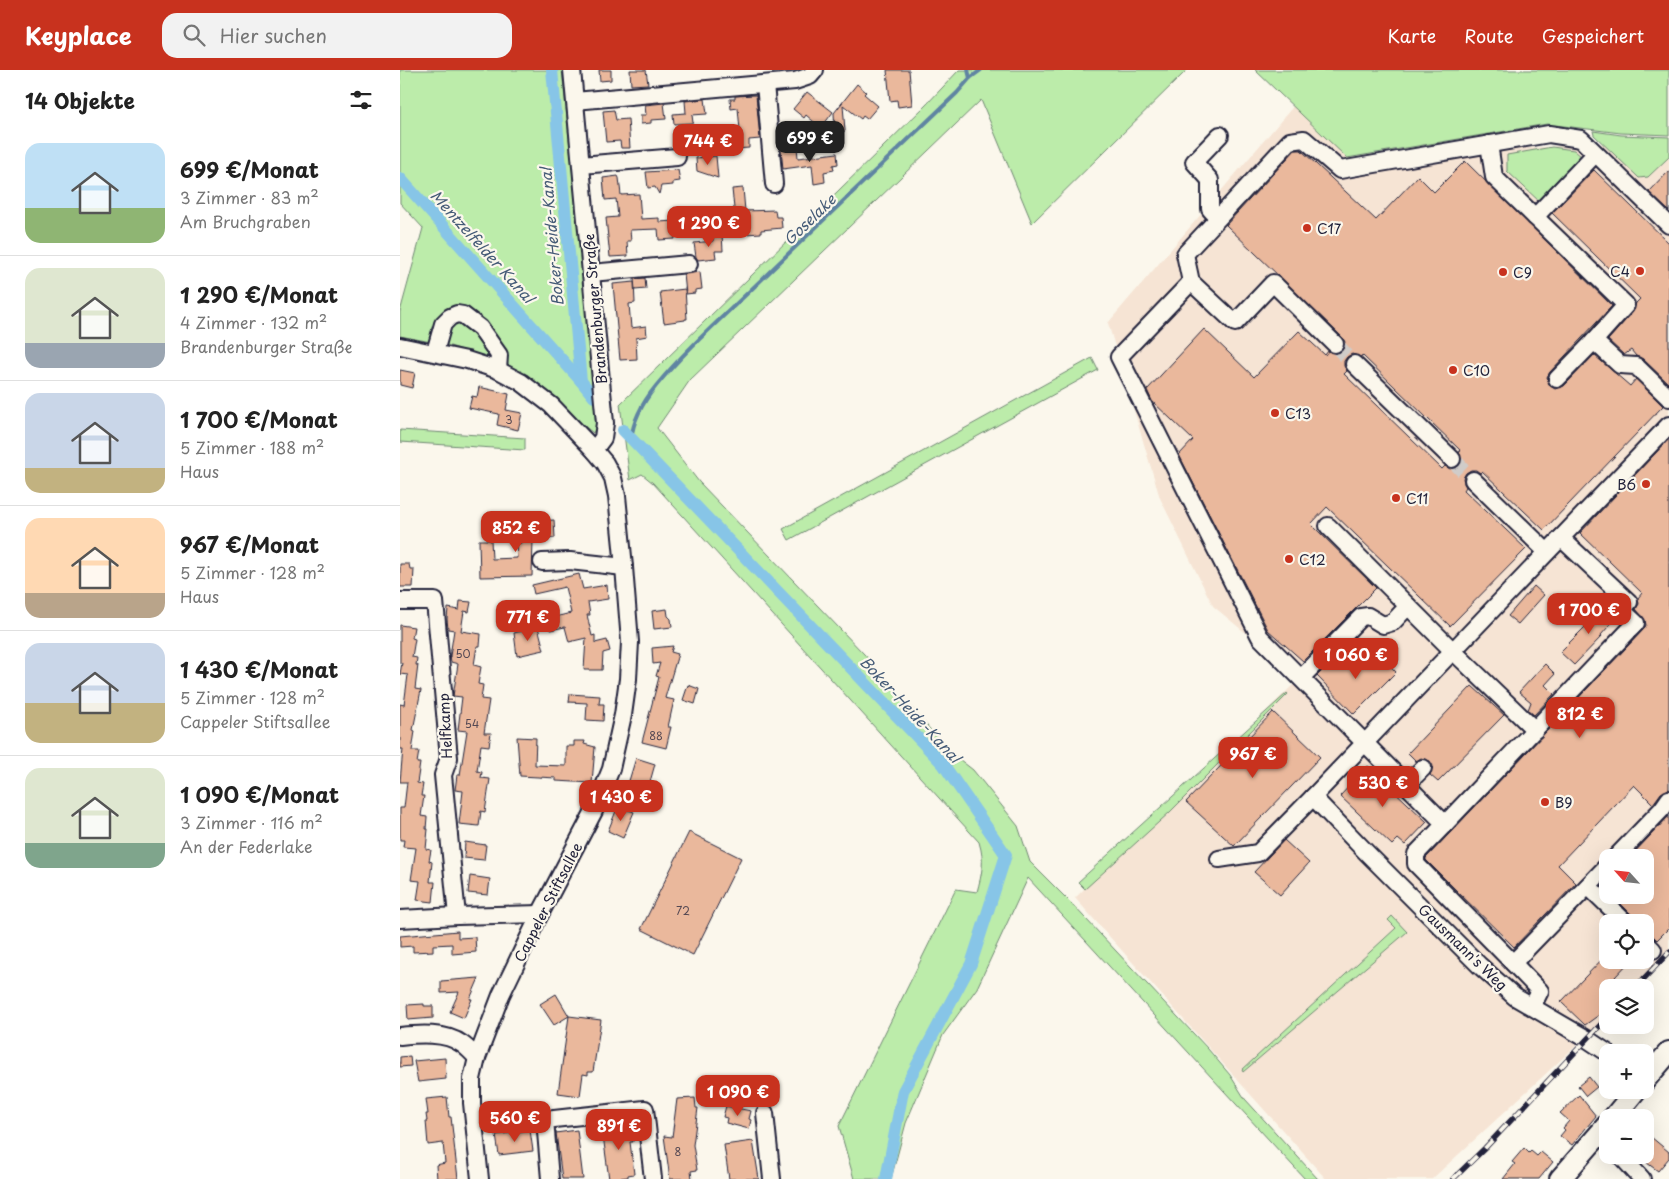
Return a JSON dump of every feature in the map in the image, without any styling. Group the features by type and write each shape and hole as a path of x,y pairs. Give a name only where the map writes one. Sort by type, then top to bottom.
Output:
{"main road":[{"path":"1654,1070 1669,1052"},
{"path":"1560,1179 1599,1138"}],"street":[{"name":"Brandenburger Straße","path":"572,70 605,423 603,438 594,450"},
{"path":"575,101 795,81 810,76 815,70"},
{"path":"765,84 774,184"},
{"path":"1335,344 1273,283 1235,323 1191,282 1185,254 1290,141 1304,139 1340,170 1549,134 1581,139 1669,225"},
{"path":"1218,218 1210,210 1210,180 1194,162 1220,135"},
{"path":"1489,144 1494,177 1626,305 1557,379"},
{"path":"1535,217 1596,154"},
{"path":"581,165 677,157"},
{"path":"591,273 689,264"},
{"path":"1191,282 1119,357 1260,637 1445,824"},
{"path":"435,352 443,324 450,317 457,314 463,315 480,328 499,355 498,370"},
{"path":"1594,341 1620,365 1636,366 1669,398"},
{"name":"Cappeler Stiftsallee","path":"400,346 435,352 498,370 521,382 551,405 594,450 605,463 613,478 617,496 624,567 630,642 628,679 623,715 611,769 594,811 540,914 501,995 477,1058 472,1079 472,1103 480,1179"},
{"path":"1354,364 1452,459"},
{"path":"1219,859 1258,853 1669,425"},
{"path":"1473,480 1547,552"},
{"path":"1328,526 1453,651 1492,697 1535,730"},
{"path":"1536,1000 1540,991 1416,864 1416,854 1636,623 1622,610 1630,602 1560,538"},
{"path":"542,562 570,561 624,567"},
{"name":"Helfkamp","path":"400,601 435,601 449,758 443,775 457,916"},
{"path":"1301,678 1360,617 1368,616 1383,625 1393,622 1408,606"},
{"path":"1406,785 1423,768"},
{"name":"Gausmann's Weg","path":"1313,796 1367,853 1515,997 1599,1047"},
{"path":"1624,849 1662,809 1669,798"},
{"path":"1513,963 1563,918 1599,874"},
{"path":"1588,886 1617,914"},
{"path":"400,919 540,914"},
{"path":"400,1036 424,1033 444,1037 461,1043 477,1058"},
{"path":"550,1179 545,1120 645,1109 653,1179"},
{"path":"765,1113 772,1179"},
{"path":"1628,1164 1642,1179"}],"shaded area":[{"path":"1297,102 1347,158 1669,140 1669,951 1654,967 1654,914 1599,914 1599,969 1652,969 1643,979 1599,979 1599,1024 1432,1179 1326,1179 1075,898 1300,678 1213,606 1160,498 1108,323"}],"green space":[{"path":"400,70 562,70 598,423 593,433 558,404 513,372 466,351 447,345 400,336 400,312 423,228 400,203"},
{"path":"959,70 1187,70 1032,223 981,100 690,380 657,428 699,482 864,654 950,752 973,770 1018,826 1030,862 1208,1049 1230,1075 1245,1099 1318,1179 1305,1179 1028,878 977,988 943,1035 906,1123 891,1179 854,1179 839,1126 956,889 977,892 982,867 979,842 653,483 642,474 630,480 620,404 926,105"},
{"path":"1255,70 1669,70 1669,135 1621,133 1547,124 1347,158"},
{"path":"1593,131 1621,135 1669,137 1669,157 1648,177 1639,178 1594,135"},
{"path":"1552,147 1574,150 1582,157 1541,203 1507,171 1507,155"},
{"path":"1092,358 1098,370 789,540 783,529"},
{"path":"400,430 525,438 525,450 400,442"},
{"path":"1287,693 1170,812 1085,889 1078,882"},
{"path":"1392,916 1407,932 1243,1072 1242,1070 1396,928 1388,920"}],"building":[{"path":"599,70 611,70 611,80 600,81"},
{"path":"630,70 646,70 648,84 631,85"},
{"path":"887,70 909,70 912,105 898,107 897,100 890,101"},
{"path":"857,84 866,92 864,94 878,106 867,119 863,116 861,119 843,105 845,131 835,133 834,113"},
{"path":"807,92 833,112 821,128 806,115 804,118 793,109"},
{"path":"756,95 760,139 749,140 749,148 735,149 734,130 740,130 738,108 731,109 730,99 735,99 735,96"},
{"path":"705,99 707,114 692,115 693,123 674,124 673,114 686,113 685,101"},
{"path":"664,103 666,119 651,120 651,123 641,124 641,115 646,115 645,105"},
{"path":"614,110 616,120 628,119 630,148 621,148 620,141 606,142 603,111"},
{"path":"797,147 798,158 837,153 838,164 833,165 834,170 824,172 825,182 814,184 812,165 783,169 781,149"},
{"path":"1295,150 1301,150 1376,220 1418,176 1434,192 1465,161 1612,306 1550,372 1547,377 1550,386 1555,389 1564,386 1594,355 1630,386 1636,379 1663,406 1544,530 1482,471 1480,473 1476,470 1471,470 1466,473 1463,478 1466,487 1464,490 1526,549 1450,626 1327,507 1311,524 1376,588 1303,661 1268,630 1179,455 1193,440 1152,401 1147,390 1204,329 1254,377 1299,331 1325,355 1328,351 1337,354 1342,351 1345,342 1342,337 1226,225","holes":["1352,354 1361,357 1362,355 1461,451 1459,452 1462,461 1459,466 1450,469 1445,466 1442,469 1344,374 1347,371 1344,366 1344,361 1347,357"]},
{"path":"716,156 718,178 697,171 696,158"},
{"path":"678,170 680,181 673,182 673,185 661,186 659,194 655,187 648,188 646,172"},
{"name":"C4","path":"1594,170 1669,243 1669,384 1631,350 1624,355 1608,340 1633,312 1636,303 1640,299 1552,213"},
{"path":"1669,171 1669,211 1649,192"},
{"path":"618,176 621,195 639,194 641,219 659,218 659,222 674,221 675,239 659,240 658,229 630,230 631,241 627,241 628,256 610,257 606,218 618,217 616,199 605,200 603,178"},
{"path":"743,188 745,211 775,210 776,217 781,217 782,228 761,230 761,233 745,234 742,218 735,218 732,189"},
{"path":"722,234 723,251 715,251 716,258 698,260 694,243 713,241 713,235"},
{"path":"700,272 702,289 695,290 695,293 686,294 684,274"},
{"path":"645,278 646,289 635,290 634,279"},
{"path":"634,282 635,303 629,304 631,328 646,326 647,336 636,338 637,359 620,360 613,284"},
{"path":"685,289 687,319 664,323 660,292"},
{"path":"400,370 415,373 412,388 400,385"},
{"path":"479,387 509,394 506,410 522,413 518,430 497,425 499,414 469,408 472,396 477,397"},
{"name":"B9","path":"1669,439 1669,789 1661,793 1653,804 1634,785 1558,865 1576,883 1514,947 1426,858 1644,629 1646,625 1645,620 1636,609 1639,604 1638,598 1642,593 1580,533"},
{"path":"554,520 555,538 533,540 532,576 480,577 479,540 491,540 492,559 517,558 516,544 521,543 521,538 524,538 524,522"},
{"path":"400,564 409,564 410,569 414,569 413,587 400,587"},
{"path":"579,574 583,589 607,585 608,599 588,602 590,615 587,615 592,636 595,635 595,643 607,640 610,651 603,653 602,670 584,670 586,638 569,642 565,627 550,630 547,619 571,613 565,587 534,594 532,585"},
{"path":"1534,586 1544,595 1518,624 1508,616"},
{"path":"1612,600 1615,603 1612,613 1616,618 1602,636 1574,665 1560,652"},
{"path":"460,601 471,602 469,612 464,611 461,631 481,634 480,646 477,646 474,665 481,667 478,684 483,685 481,699 489,700 484,733 491,733 489,746 481,745 477,771 482,772 481,778 490,779 485,812 481,811 479,826 459,824 463,791 455,790 457,775 460,775 467,731 458,730 462,697 453,696 458,664 451,662 450,656 454,630 448,629 447,619 448,608 459,610"},
{"path":"667,609 672,627 654,629 652,611"},
{"path":"400,625 414,627 412,638 415,639 412,657 417,658 416,665 418,665 415,689 421,690 413,730 415,731 412,751 419,751 417,763 420,763 417,783 423,784 421,796 424,796 421,816 427,817 426,849 431,850 429,861 432,862 430,882 435,882 433,902 417,900 420,881 411,880 416,848 403,847 404,840 400,840 400,808 404,808 407,782 400,782 403,749 400,749 400,704 404,705 408,675 400,674 402,663 400,663"},
{"path":"538,627 544,650 517,656 514,633"},
{"path":"673,646 671,652 678,654 665,698 674,700 666,748 642,742 659,677 656,676 660,663 653,664 652,648"},
{"path":"1376,651 1396,672 1354,714 1317,676 1338,654 1355,671"},
{"path":"1545,664 1555,674 1545,685 1554,694 1534,715 1528,710 1531,702 1519,692"},
{"path":"688,685 699,689 695,704 683,700"},
{"path":"1472,686 1504,715 1438,782 1430,775 1433,766 1430,761 1421,758 1416,761 1408,753"},
{"path":"570,694 600,696 599,704 604,704 603,721 586,720 587,703 569,702"},
{"path":"1273,712 1320,757 1234,846 1186,802"},
{"path":"517,737 536,738 535,765 566,766 566,746 574,746 574,741 585,741 584,744 595,747 592,783 520,776"},
{"path":"636,758 655,764 648,789 628,784"},
{"path":"1368,766 1427,822 1405,845 1398,839 1392,845 1340,796"},
{"path":"618,806 634,812 623,838 608,831"},
{"path":"1669,816 1669,928 1657,940 1654,937 1654,914 1631,914 1621,904 1654,904 1654,849 1638,849"},
{"path":"689,832 741,858 693,955 641,929"},
{"path":"1284,840 1309,863 1280,895 1254,872"},
{"path":"465,842 486,845 484,860 464,858"},
{"path":"470,876 490,879 488,895 468,893"},
{"path":"458,931 458,938 475,937 476,952 452,954 452,944 433,945 433,951 413,952 413,946 400,947 400,936"},
{"path":"1599,962 1599,969 1623,969 1615,977 1617,979 1599,979 1599,1015 1585,1025 1561,1002"},
{"path":"479,978 464,1018 450,1012 459,992 441,993 441,981"},
{"path":"556,994 569,1016 554,1025 540,1004"},
{"path":"424,1004 424,1006 433,1006 433,1018 408,1020 407,1005"},
{"path":"569,1016 601,1020 593,1072 588,1072 588,1075 583,1074 580,1096 558,1093"},
{"path":"410,1056 411,1066 400,1067 400,1057"},
{"path":"445,1058 446,1079 418,1082 414,1061"},
{"path":"1589,1077 1597,1087 1586,1096 1578,1086"},
{"path":"1579,1095 1596,1116 1572,1145 1560,1136 1565,1130 1563,1128 1569,1121 1560,1113"},
{"path":"447,1097 458,1179 437,1179 436,1165 445,1163 443,1143 428,1145 426,1099"},
{"path":"695,1098 696,1108 698,1108 693,1145 697,1170 691,1171 692,1179 670,1179 664,1136 672,1137 677,1099"},
{"path":"726,1106 751,1111 749,1129 726,1123 727,1118 723,1117"},
{"path":"631,1124 633,1142 630,1142 634,1174 628,1175 628,1177 609,1179 602,1128"},
{"path":"530,1130 533,1151 499,1155 496,1135"},
{"path":"577,1130 583,1179 562,1179 556,1133"},
{"path":"1654,1140 1669,1152 1669,1158 1658,1171 1648,1164 1654,1164"},
{"path":"753,1141 759,1179 729,1179 724,1145"},
{"path":"1524,1148 1529,1153 1531,1151 1537,1156 1541,1152 1553,1162 1539,1179 1503,1179 1515,1164 1512,1162"}],"waterway":[{"name":"Boker-Heide-Kanal","path":"552,70 581,381 594,397"},
{"name":"Goselake","path":"968,70 970,78"},
{"name":"Goselake","path":"631,440 636,418 647,398 680,359 957,93 970,78 981,70"},
{"name":"Mentzelfelder Kanal","path":"400,178 581,381"},
{"name":"Boker-Heide-Kanal","path":"623,430 943,764 1006,855 971,964 903,1091 886,1179"}],"tunnel":[{"path":"1335,344 1354,364"},
{"path":"1452,459 1473,480"}],"railway":[{"path":"1644,979 1669,952"},
{"path":"1453,1179 1485,1148 1599,1027"}],"place":[{"name":"C17","path":"1307,228"},
{"name":"C4","path":"1640,271"},
{"name":"C9","path":"1503,272"},
{"name":"C10","path":"1453,370"},
{"name":"C13","path":"1275,413"},
{"name":"B6","path":"1646,484"},
{"name":"C11","path":"1396,498"},
{"name":"C12","path":"1289,559"},
{"name":"B9","path":"1545,802"}]}
